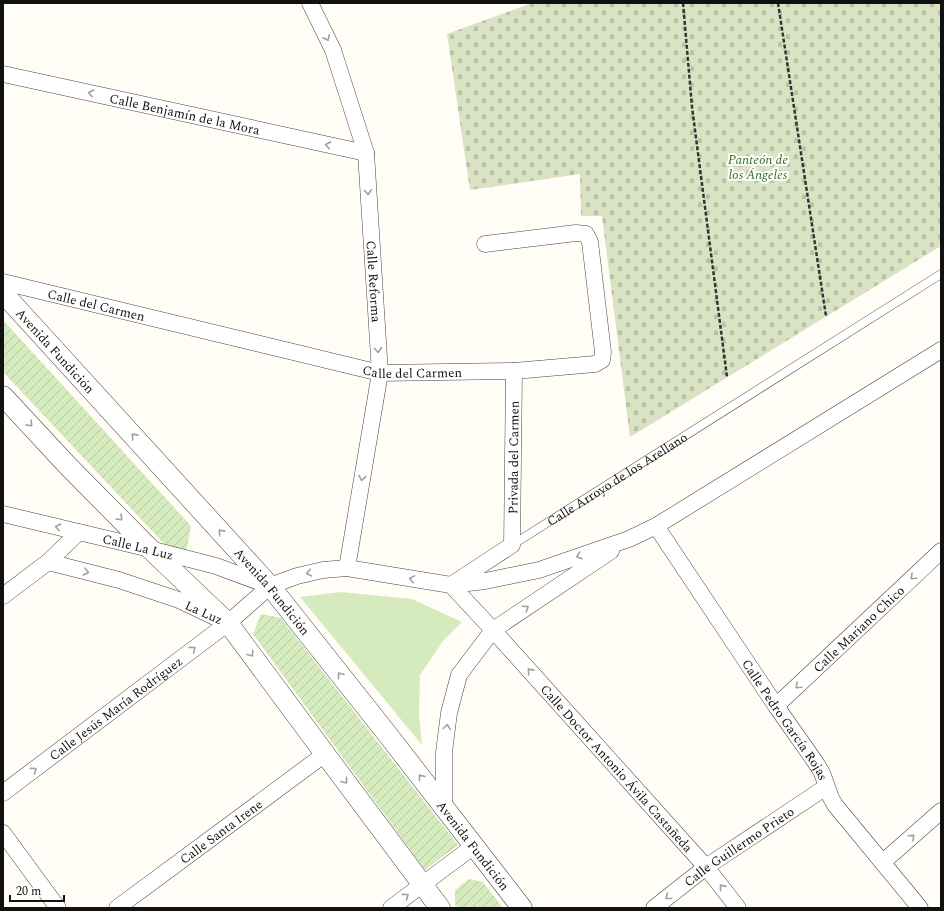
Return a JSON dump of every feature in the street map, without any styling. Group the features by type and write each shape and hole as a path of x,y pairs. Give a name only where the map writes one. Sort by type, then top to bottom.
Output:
{"street":[{"name":"Calle Reforma","path":"310,3 333,50 366,153 380,373 347,568"},
{"name":"Calle Benjamín de la Mora","path":"3,74 366,153"},
{"name":"Calle del Carmen","path":"3,282 380,373 514,370 594,364 602,360 603,352 590,242 586,234 576,233 485,244"},
{"name":"Avenida Fundición","path":"3,293 270,586 522,908"},
{"path":"450,585 485,581 539,570 629,539 656,526 941,350"},
{"name":"Privada del Carmen","path":"512,545 514,370"},
{"path":"3,396 67,465 150,549 228,623 440,908"},
{"name":"Calle La Luz","path":"3,514 216,566 270,586"},
{"name":"Calle Pedro García Rojas","path":"656,526 776,706 816,763 836,805 919,908"},
{"path":"3,596 48,562 79,532"},
{"path":"444,808 444,752 449,713 459,675 493,630 629,539"},
{"name":"Calle Arroyo de los Arellano","path":"450,585 512,545"},
{"name":"Calle Mariano Chico","path":"776,706 941,550"},
{"name":"La Luz","path":"48,562 119,580 179,600 228,623 270,586 297,576 323,570 347,568 450,585"},
{"path":"450,585 493,630"},
{"name":"Calle Jesús María Rodríguez","path":"3,793 228,623"},
{"name":"Calle Doctor Antonio Ávila Castañeda","path":"493,630 706,867 738,908"},
{"name":"Calle Santa Irene","path":"117,908 325,754"},
{"name":"Calle Guillermo Prieto","path":"654,908 706,867 826,786"},
{"path":"883,862 941,810"},
{"path":"3,833 58,908"},
{"path":"391,908 474,846"}],"lane":[{"name":"Calle Arroyo de los Arellano","path":"512,545 941,274"}],"path":[{"path":"683,3 692,107 727,377"},
{"path":"778,3 826,316"}],"green space":[{"name":"Panteón de los Ángeles","path":"532,3 941,3 941,246 630,437 602,216 581,216 580,174 470,190 447,34"},
{"path":"3,320 191,526 186,553 170,550 3,372"},
{"path":"341,592 412,599 462,622 443,641 420,675 419,714 422,745 300,597"},
{"path":"261,614 281,618 458,845 425,870 253,634"},
{"path":"469,879 483,882 503,908 458,908 455,904 455,890"}]}
